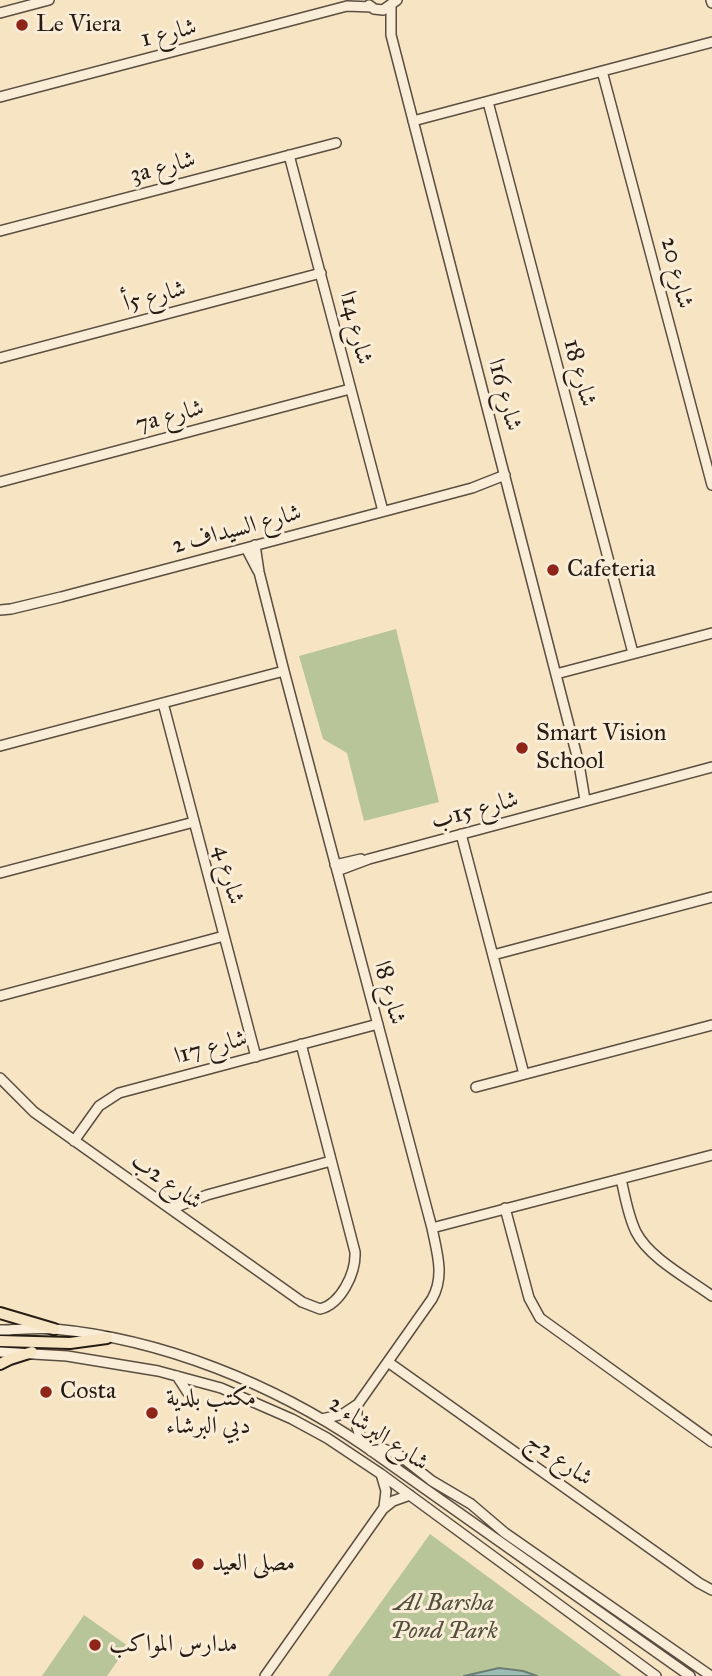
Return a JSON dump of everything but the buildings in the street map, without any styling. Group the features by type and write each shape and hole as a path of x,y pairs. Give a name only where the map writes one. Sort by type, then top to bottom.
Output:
{"main road":[{"path":"0,1313 54,1329"},
{"path":"0,1341 70,1343 107,1338"},
{"path":"0,1364 32,1352"}],"street":[{"path":"0,13 49,0"},
{"name":"شارع 1","path":"347,6 357,0"},
{"name":"شارع 1","path":"0,97 347,6 371,5 383,10 394,2"},
{"name":"شارع 16ا","path":"391,35 394,2"},
{"name":"شارع 16ا","path":"371,5 381,16 391,35 589,799"},
{"path":"413,121 712,42"},
{"name":"شارع 20","path":"602,71 712,485"},
{"name":"شارع 18","path":"488,102 633,653"},
{"name":"3a شارع","path":"0,231 336,143"},
{"name":"شارع 14ا","path":"289,155 383,511"},
{"name":"شارع 5أ","path":"0,358 321,274"},
{"name":"7a شارع","path":"0,482 350,389"},
{"name":"شارع السيداف 2","path":"0,610 506,479"},
{"name":"شارع 8ا","path":"251,547 432,1228 440,1269 438,1288 428,1306 358,1404"},
{"name":"شارع السيداف 2","path":"0,616 11,609"},
{"path":"556,674 712,633"},
{"path":"0,746 284,671"},
{"name":"شارع 4","path":"163,703 256,1057"},
{"name":"شارع 15ب","path":"336,868 712,768"},
{"path":"0,873 194,822"},
{"path":"461,834 524,1074"},
{"path":"493,955 712,897"},
{"path":"0,996 224,936"},
{"name":"شارع 17ا","path":"74,1141 99,1105 119,1093 378,1024"},
{"path":"476,1087 712,1025"},
{"path":"171,1209 207,1195 331,1161 300,1044"},
{"name":"شارع 2ب","path":"0,1078 34,1112 302,1303 316,1310 333,1303 349,1281 355,1265 355,1247 331,1161"},
{"path":"432,1228 712,1155"},
{"path":"621,1179 634,1228 643,1244 712,1296"},
{"path":"505,1208 529,1298 540,1318 712,1442"},
{"name":"شارع البرشاء 2","path":"0,1330 54,1329 107,1338 191,1359 255,1386 322,1419 368,1448 690,1676"},
{"name":"شارع البرشاء 2","path":"0,1352 32,1352 113,1363 177,1376 220,1388 282,1414 327,1438 381,1474 656,1676"},
{"name":"شارع 2ج","path":"388,1362 710,1589"},
{"path":"177,1376 188,1393"},
{"path":"322,1419 343,1415 358,1404"},
{"path":"358,1404 356,1427 368,1448 384,1449 399,1455 432,1481 471,1504 505,1533 711,1676"},
{"path":"381,1474 387,1491 383,1509"},
{"path":"265,1676 383,1509 393,1501 410,1495"}],"green space":[{"path":"396,629 439,802 364,821 347,753 323,739 299,656"},
{"name":"Al Barsha Pond Park","path":"430,1534 622,1676 328,1676"},
{"path":"84,1615 128,1646 107,1676 42,1676"}],"water":[{"path":"499,1668 523,1671 537,1676 464,1676"}],"place":[{"name":"Le Viera","path":"22,25"},
{"name":"Cafeteria","path":"553,570"},
{"name":"Smart Vision School","path":"522,748"},
{"name":"Costa","path":"46,1392"},
{"name":"مكتب بلدية دبي البرشاء","path":"152,1413"},
{"name":"مصلى العيد","path":"198,1564"},
{"name":"مدارس المواكب","path":"95,1645"}]}
